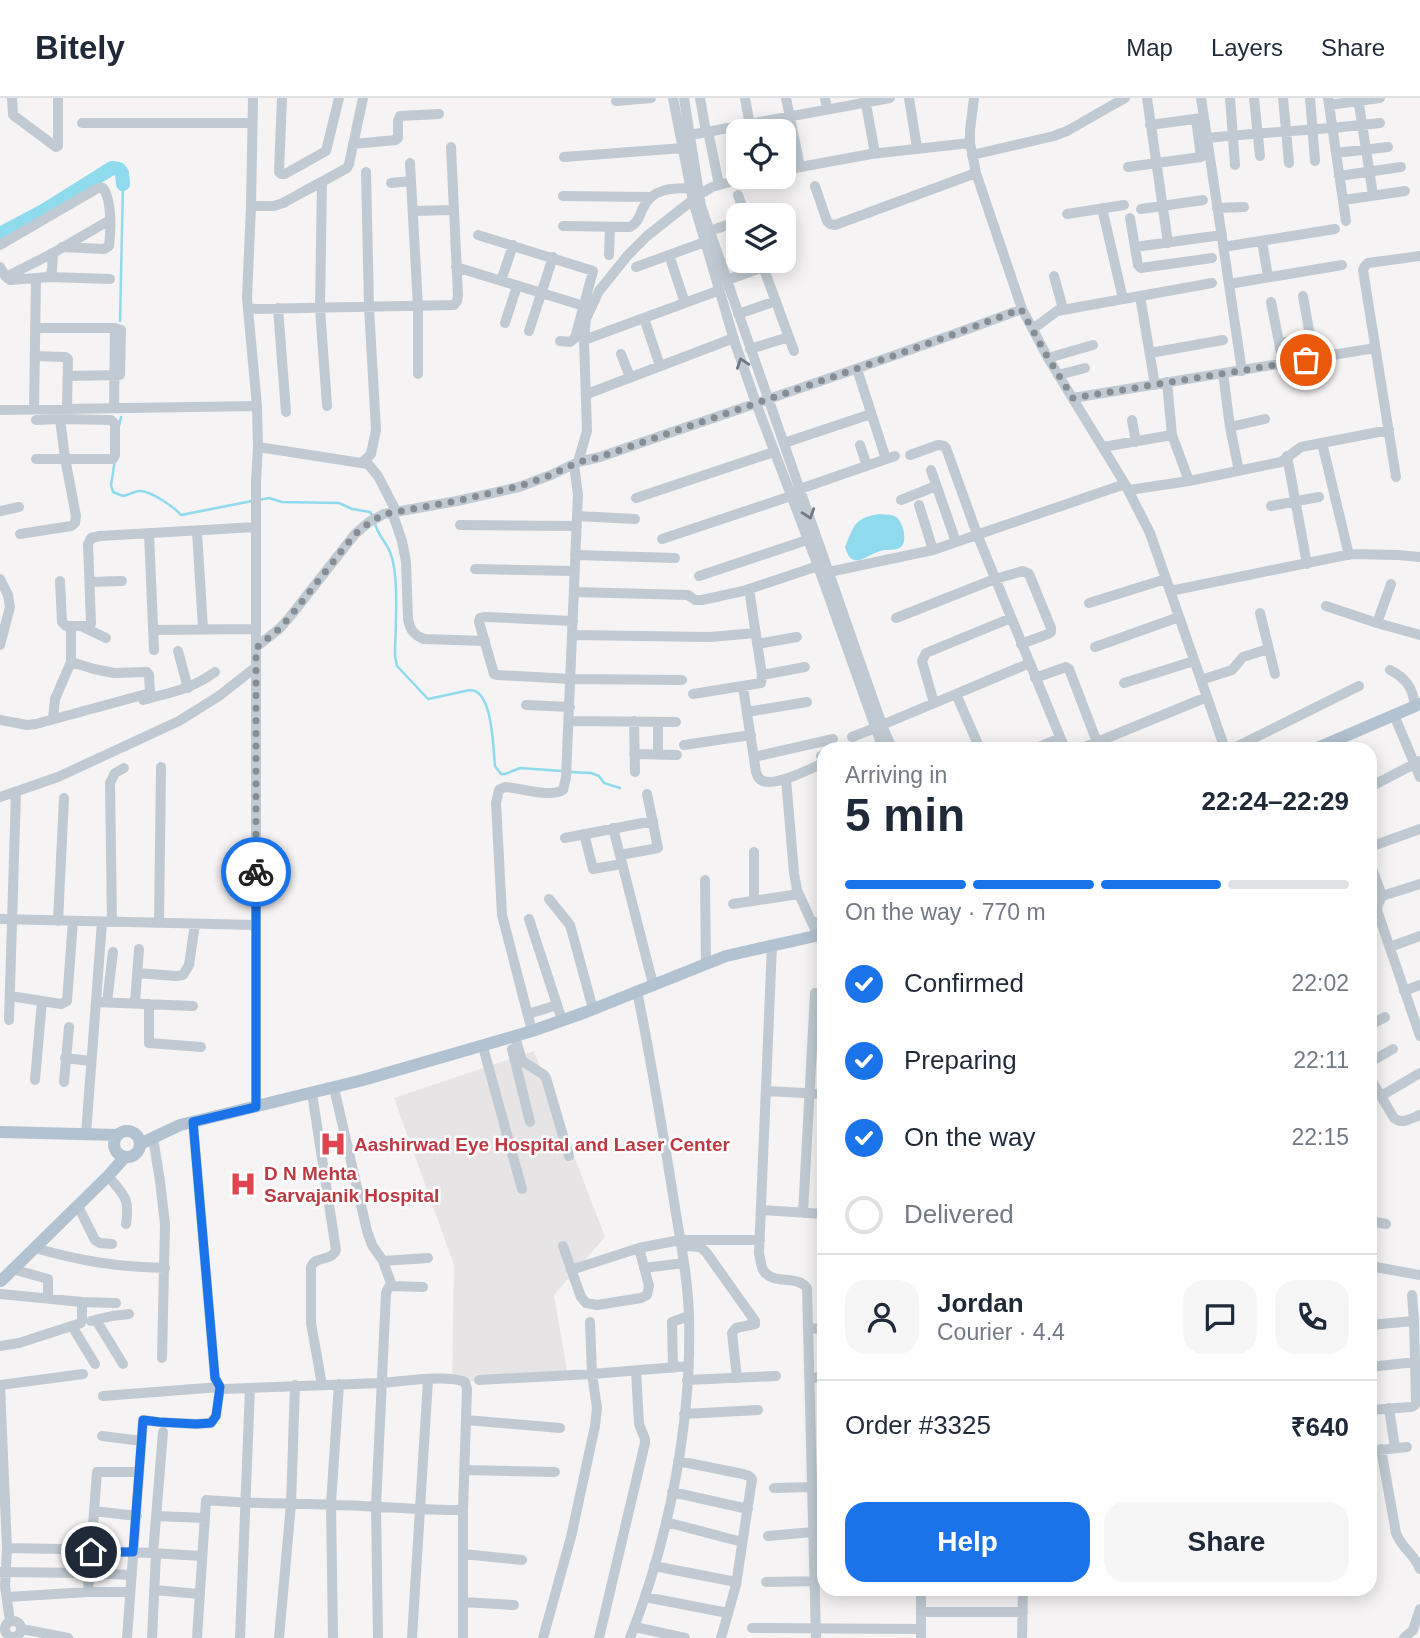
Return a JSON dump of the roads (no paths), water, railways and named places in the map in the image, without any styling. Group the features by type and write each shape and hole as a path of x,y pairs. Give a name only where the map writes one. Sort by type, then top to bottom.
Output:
{"main road":[{"path":"1334,742 1418,705"},
{"path":"137,1139 512,1038 726,956 817,936"},
{"path":"0,1132 118,1135 126,1131 137,1139 152,1138 172,1128"},
{"path":"118,1135 116,1150 125,1157"},
{"path":"0,1287 12,1269 125,1157 137,1152 137,1139"}],"street":[{"path":"12,98 13,115 56,147 58,98"},
{"path":"253,98 248,309 258,447 256,1107"},
{"path":"282,98 281,174 326,151 339,98"},
{"path":"251,206 274,206 283,203 347,168 363,98"},
{"path":"616,100 651,98"},
{"path":"673,98 705,243 734,338 807,540 822,570"},
{"path":"684,98 695,193 801,491 822,570 881,742"},
{"path":"700,98 719,185"},
{"path":"745,98 749,119"},
{"path":"786,98 800,167"},
{"path":"825,98 827,109"},
{"path":"780,119 866,100 890,98"},
{"path":"909,98 917,148"},
{"path":"974,98 970,143 976,173 1021,309 1127,487 1150,533 1223,742"},
{"path":"1147,98 1168,243"},
{"path":"1128,167 1201,157 1201,98"},
{"path":"1230,98 1235,165"},
{"path":"1254,98 1260,156"},
{"path":"1283,98 1289,163"},
{"path":"1310,98 1315,161"},
{"path":"972,155 1054,136 1119,99"},
{"path":"1346,221 1329,102 1380,99"},
{"path":"866,100 875,153"},
{"path":"1358,100 1373,195"},
{"path":"353,144 396,140 400,116 439,114"},
{"path":"1150,125 1200,118"},
{"path":"1200,118 1207,138 1242,370"},
{"path":"82,123 252,123"},
{"path":"1207,138 1380,123"},
{"path":"690,135 726,130"},
{"path":"796,168 875,153 970,143"},
{"path":"248,309 454,305 458,295 451,147"},
{"path":"1336,153 1388,147"},
{"path":"564,157 683,148"},
{"path":"410,163 418,307 418,374"},
{"path":"1339,176 1401,167"},
{"path":"362,463 371,454 376,430 369,307 366,172"},
{"path":"815,186 827,221 835,225 976,173"},
{"path":"391,183 411,181"},
{"path":"322,182 320,308 327,406"},
{"path":"532,1031 502,915 496,803 499,789 505,787 558,793 563,790 570,707 578,495 576,463 587,431 584,340 586,318 600,291 628,254 695,193 726,183"},
{"path":"0,245 98,188 103,188 107,194 110,220 107,248 57,250"},
{"path":"563,226 624,227 635,224 650,197 659,191 669,188 695,193"},
{"path":"1343,200 1405,191"},
{"path":"738,195 741,203"},
{"path":"563,196 650,197"},
{"path":"1141,209 1203,200"},
{"path":"1067,214 1124,205"},
{"path":"1217,208 1244,207"},
{"path":"1102,208 1123,299"},
{"path":"413,211 453,210"},
{"path":"1130,218 1138,265 1141,268 1212,258"},
{"path":"6,277 110,220"},
{"path":"710,231 726,225"},
{"path":"609,255 610,227"},
{"path":"1223,247 1335,229"},
{"path":"478,235 593,271 575,338 570,342 560,341"},
{"path":"1135,247 1222,235"},
{"path":"1262,241 1268,277"},
{"path":"636,267 705,243"},
{"path":"501,281 513,245"},
{"path":"49,277 57,250"},
{"path":"669,255 685,303"},
{"path":"529,331 553,257"},
{"path":"1396,477 1363,276 1365,266 1374,261 1420,257"},
{"path":"1229,284 1342,265"},
{"path":"0,267 10,280 49,277 110,279"},
{"path":"456,267 584,306"},
{"path":"727,280 742,273"},
{"path":"765,273 794,351"},
{"path":"1054,276 1063,309"},
{"path":"35,415 36,278"},
{"path":"1033,329 1053,313 1063,309 1212,283"},
{"path":"505,323 517,286"},
{"path":"584,340 720,290"},
{"path":"1140,296 1155,384"},
{"path":"1279,343 1310,336 1303,296"},
{"path":"738,314 776,301"},
{"path":"1271,302 1283,363"},
{"path":"278,308 286,412"},
{"path":"256,648 283,625 355,534 391,512 457,501 520,486 576,463 911,351 1021,309"},
{"path":"644,318 660,366"},
{"path":"35,328 115,328 114,408"},
{"path":"750,349 789,337"},
{"path":"587,394 734,338"},
{"path":"1150,353 1223,340"},
{"path":"1048,358 1093,345"},
{"path":"1073,398 1375,348"},
{"path":"621,354 630,377"},
{"path":"35,356 68,359 73,412"},
{"path":"662,539 891,457 871,414 857,369"},
{"path":"1058,375 1085,369"},
{"path":"1223,373 1239,471"},
{"path":"68,376 114,376"},
{"path":"1167,382 1172,435 1189,481"},
{"path":"35,415 114,408 257,406"},
{"path":"0,410 60,419 73,412 114,421 113,459 36,458"},
{"path":"783,443 871,414"},
{"path":"20,534 71,526 75,523 60,419"},
{"path":"1230,427 1265,419"},
{"path":"1132,420 1136,442"},
{"path":"574,592 688,595 695,600 702,600 822,570 933,550 1127,487 1189,481 1281,462 1301,447 1389,430"},
{"path":"1103,447 1172,435"},
{"path":"1322,443 1349,555"},
{"path":"860,445 867,466"},
{"path":"909,455 938,446 946,448 977,534 1062,742"},
{"path":"258,447 362,463 372,468 378,475 402,541 406,562 408,619 413,633 424,639 485,641"},
{"path":"636,498 774,452"},
{"path":"1287,456 1307,564"},
{"path":"931,470 956,542"},
{"path":"901,500 936,486"},
{"path":"1271,506 1319,497"},
{"path":"919,505 933,550"},
{"path":"0,511 19,507"},
{"path":"460,525 635,519"},
{"path":"60,581 62,622 66,625 90,626 88,544 91,538 256,527"},
{"path":"197,531 203,629"},
{"path":"149,533 154,650"},
{"path":"699,576 807,540"},
{"path":"1170,591 1349,555 1367,553 1420,557"},
{"path":"575,555 675,558"},
{"path":"475,569 575,571"},
{"path":"896,618 995,579 1023,571 1027,572 1051,632 1021,644"},
{"path":"0,579 8,595 10,607 0,645"},
{"path":"1089,603 1166,579"},
{"path":"90,582 122,582"},
{"path":"1377,623 1391,584"},
{"path":"693,694 761,683 749,589"},
{"path":"1326,606 1420,635"},
{"path":"1260,613 1275,674"},
{"path":"573,621 481,617 479,622 494,674 571,679 682,680"},
{"path":"1095,647 1179,617"},
{"path":"933,703 922,661 926,653 1011,618"},
{"path":"76,626 106,638"},
{"path":"53,719 55,699 71,662 76,626"},
{"path":"153,630 256,629"},
{"path":"572,635 756,639 797,637"},
{"path":"1201,680 1232,670 1243,657 1268,649"},
{"path":"178,651 188,688"},
{"path":"1124,683 1194,661"},
{"path":"0,720 27,725 150,693 147,672 114,673 71,662"},
{"path":"852,737 1030,663"},
{"path":"0,797 58,777 178,721 219,696 256,667"},
{"path":"762,675 805,667"},
{"path":"1035,678 1069,668 1097,742 1207,697"},
{"path":"1390,670 1401,675 1409,684 1418,705"},
{"path":"0,726 41,729 188,688 215,672"},
{"path":"1247,742 1359,686"},
{"path":"743,687 759,778 771,782 786,779 817,763"},
{"path":"956,694 976,742"},
{"path":"747,712 807,702"},
{"path":"526,705 570,707"},
{"path":"1394,715 1418,762 1420,777"},
{"path":"569,721 677,722"},
{"path":"634,722 635,772"},
{"path":"658,722 658,754"},
{"path":"878,726 888,742"},
{"path":"684,745 751,735"},
{"path":"819,742 833,738"},
{"path":"1051,742 1060,738"},
{"path":"754,757 816,743"},
{"path":"634,754 677,755"},
{"path":"1377,783 1418,762"},
{"path":"159,923 161,767"},
{"path":"86,1134 96,1002 107,922 110,783 116,773 124,768"},
{"path":"786,779 794,873 799,894 817,930"},
{"path":"9,1020 16,792"},
{"path":"584,834 593,869 658,848 647,794"},
{"path":"58,921 64,798"},
{"path":"565,838 653,821"},
{"path":"613,828 653,984"},
{"path":"1377,844 1420,829"},
{"path":"754,852 754,901"},
{"path":"705,880 706,964"},
{"path":"1377,882 1382,896 1377,910 1420,1036"},
{"path":"1382,896 1420,884"},
{"path":"733,904 799,894"},
{"path":"549,899 570,925 593,1009"},
{"path":"0,919 256,925"},
{"path":"529,919 562,1020"},
{"path":"10,996 64,1004 67,1001 73,921"},
{"path":"812,923 817,922"},
{"path":"138,973 183,975 189,965 195,924"},
{"path":"1390,947 1420,936"},
{"path":"772,945 761,1262 763,1270 769,1276 798,1281 804,1283 807,1288 813,1527 817,1563"},
{"path":"135,1003 139,949"},
{"path":"107,1002 113,952"},
{"path":"1405,990 1420,985"},
{"path":"630,1638 654,1566 678,1461 687,1380 689,1316 681,1243 638,991"},
{"path":"803,1213 815,993"},
{"path":"35,1080 43,1001"},
{"path":"96,1002 193,1006"},
{"path":"149,1004 149,1043 201,1047"},
{"path":"528,1014 557,1005"},
{"path":"1377,1022 1385,1017"},
{"path":"64,1082 69,1027"},
{"path":"512,1038 530,1122"},
{"path":"512,1038 522,1061 546,1078 569,1156"},
{"path":"483,1046 522,1189"},
{"path":"1377,1058 1393,1049"},
{"path":"65,1058 91,1061"},
{"path":"1381,1096 1420,1073"},
{"path":"334,1088 372,1245 383,1261 392,1286"},
{"path":"1377,1089 1397,1121 1420,1115"},
{"path":"766,1091 817,1094"},
{"path":"312,1093 336,1250 331,1257 316,1260 311,1267 311,1323 322,1385"},
{"path":"127,1638 143,1420 211,1423 216,1416 220,1387 215,1378 193,1122"},
{"path":"152,1138 165,1224 162,1358"},
{"path":"108,1176 128,1202 126,1224"},
{"path":"78,1206 95,1240 112,1244"},
{"path":"761,1210 817,1214"},
{"path":"1377,1222 1386,1224"},
{"path":"571,1270 639,1248 681,1243 760,1240"},
{"path":"681,1243 700,1247 706,1252 755,1321 755,1324 736,1328 732,1333 737,1378"},
{"path":"563,1246 581,1297 586,1303 597,1305 646,1297 649,1290 639,1248"},
{"path":"35,1248 98,1264 165,1268"},
{"path":"383,1261 428,1258"},
{"path":"644,1268 684,1263"},
{"path":"1377,1267 1420,1275"},
{"path":"12,1269 48,1279 48,1298"},
{"path":"378,1638 376,1507 386,1293 392,1286 423,1287"},
{"path":"0,1287 48,1298 116,1303"},
{"path":"1377,1409 1415,1405 1416,1402 1412,1295"},
{"path":"76,1324 82,1320 82,1302"},
{"path":"0,1346 19,1343 76,1324 129,1314"},
{"path":"673,1368 672,1322 689,1316"},
{"path":"96,1320 123,1364"},
{"path":"1377,1324 1414,1321"},
{"path":"543,1638 571,1537 596,1426 590,1322"},
{"path":"76,1324 95,1364"},
{"path":"808,1329 817,1328"},
{"path":"1377,1366 1416,1362"},
{"path":"479,1380 688,1366"},
{"path":"599,1638 645,1443 639,1424 636,1371"},
{"path":"22,1629 18,1636 10,1637 5,1629 7,1618 2,1572 7,1548 3,1530 0,1386 83,1374"},
{"path":"687,1380 776,1376"},
{"path":"809,1378 817,1377"},
{"path":"103,1396 220,1387 459,1379 465,1382 467,1420 463,1510 463,1638"},
{"path":"412,1638 428,1380"},
{"path":"334,1638 331,1504 340,1384"},
{"path":"279,1638 291,1504 295,1385"},
{"path":"240,1638 250,1388"},
{"path":"1389,1408 1395,1448"},
{"path":"684,1414 758,1410"},
{"path":"467,1420 560,1428"},
{"path":"811,1424 817,1424"},
{"path":"152,1638 156,1516 163,1432"},
{"path":"102,1436 142,1441"},
{"path":"1377,1450 1407,1447"},
{"path":"1377,1458 1395,1533 1415,1557 1420,1569"},
{"path":"678,1461 749,1476 752,1483 736,1582 721,1638"},
{"path":"464,1469 555,1472"},
{"path":"88,1592 97,1472 139,1472"},
{"path":"812,1473 817,1473"},
{"path":"774,1488 812,1487"},
{"path":"672,1492 748,1509"},
{"path":"137,1498 157,1498"},
{"path":"197,1638 206,1500 245,1504 331,1504 463,1510"},
{"path":"94,1511 137,1516"},
{"path":"156,1516 205,1518"},
{"path":"666,1521 742,1542"},
{"path":"768,1536 817,1525"},
{"path":"62,1549 92,1534"},
{"path":"7,1548 202,1556"},
{"path":"463,1554 522,1560"},
{"path":"654,1566 736,1582"},
{"path":"2,1572 132,1575"},
{"path":"766,1582 817,1581"},
{"path":"4,1590 130,1592"},
{"path":"154,1590 200,1594"},
{"path":"816,1633 818,1596"},
{"path":"752,1628 816,1633 921,1633 921,1596"},
{"path":"1022,1638 1023,1596"},
{"path":"645,1597 728,1613"},
{"path":"463,1602 514,1605"},
{"path":"1404,1638 1413,1630 1420,1609"},
{"path":"921,1612 1023,1612"},
{"path":"7,1618 18,1622 22,1629 68,1638"},
{"path":"635,1627 685,1638"}],"water":[{"path":"880,514 893,515 899,519 904,532 903,544 899,548 880,551 860,560 852,559 845,547 856,523"}],"waterway":[{"path":"0,234 45,210 112,168 119,169 122,173 123,184"},
{"path":"120,321 123,184"},
{"path":"119,426 121,417"},
{"path":"115,460 111,485 113,492 123,496 138,491 145,492 162,500 181,515 252,501"},
{"path":"258,500 269,498 282,502 339,503 352,509 370,512 373,517"},
{"path":"375,523 393,562 397,666 428,699 470,690 478,693 487,709 495,766 501,774 520,768 562,771"},
{"path":"569,772 591,773 599,776 604,783 620,788"}],"place":[{"name":"Aashirwad Eye Hospital and Laser Center","path":"333,1144"},
{"name":"D N Mehta Sarvajanik Hospital","path":"243,1184"}]}
